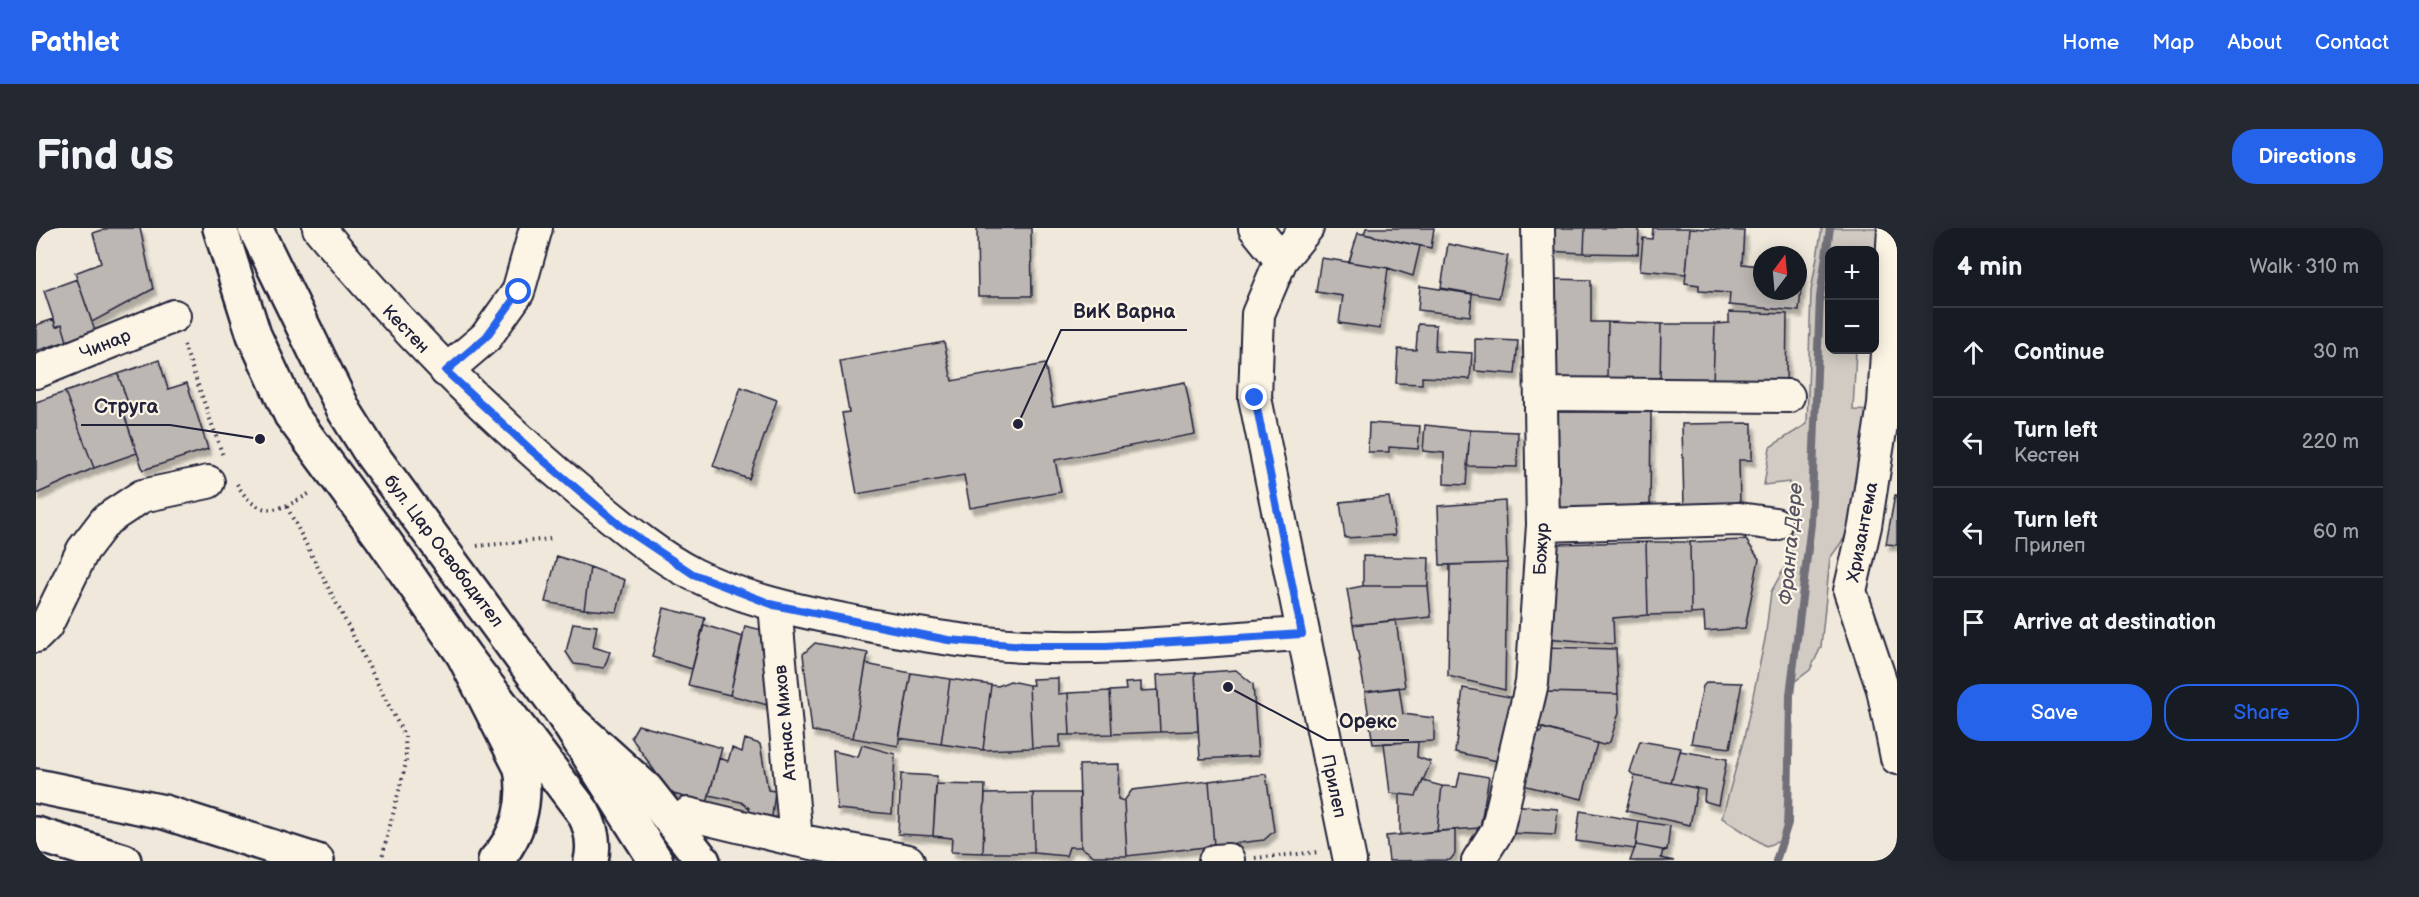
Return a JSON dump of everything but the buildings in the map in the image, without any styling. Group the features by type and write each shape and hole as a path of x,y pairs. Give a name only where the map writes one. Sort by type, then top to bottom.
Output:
{"main road":[{"path":"220,228 239,293 263,357 291,415 463,654 584,812 590,825 593,843 591,861"},
{"name":"бул. Цар Освободител","path":"255,228 345,412 372,455 562,712 656,861"},
{"path":"463,654 521,768 524,786 519,820 511,839 495,861"},
{"path":"562,712 653,797 703,861"},
{"path":"36,786 164,812 317,861"},
{"path":"36,834 124,861"}],"street":[{"name":"Кестен","path":"319,228 379,301 446,371 531,450 621,526 693,574 774,605 948,640 1025,646 1106,646 1302,634"},
{"path":"446,371 486,337 519,292 536,228"},
{"path":"1255,228 1281,260"},
{"name":"Прилеп","path":"1307,228 1281,260 1258,314 1255,398 1348,855"},
{"name":"Божур","path":"1478,861 1497,831 1532,683 1543,525 1538,228"},
{"name":"Хризантема","path":"1894,228 1884,405 1865,526 1850,591 1883,689 1897,758"},
{"name":"Чинар","path":"36,372 174,316"},
{"path":"1541,394 1788,396"},
{"path":"36,636 46,626 83,550 106,520 142,496 222,474"},
{"path":"1543,525 1738,519 1775,524"},
{"name":"Атанас Михов","path":"774,605 796,840"},
{"path":"688,814 796,840 908,861"}],"path":[{"path":"174,316 222,474 258,507 268,511 286,507 337,477"},
{"path":"286,507 405,737 406,763 382,857"},
{"path":"441,549 551,539"},
{"path":"1222,860 1348,855"}],"shaded area":[{"path":"1822,228 1882,228 1879,258 1879,246 1825,246 1825,354 1856,354 1853,410 1874,411 1854,525 1830,558 1821,647 1810,670 1790,685 1783,840 1766,846 1722,818 1744,738 1765,639 1771,592 1792,554 1789,482 1764,485 1770,447 1807,424 1811,291"}],"waterway":[{"name":"Франга Дере","path":"1776,861 1788,823 1790,695 1811,524 1820,297 1830,228"}],"place":[{"name":"ВиК Варна","path":"1018,424"},
{"name":"Струга","path":"260,439"},
{"name":"Орекс","path":"1228,687"}],"route":[{"path":"519,292 486,337 446,371 531,450 621,526 693,574 774,605 863,625 948,640 1025,646 1106,646 1302,634 1255,398"}]}
